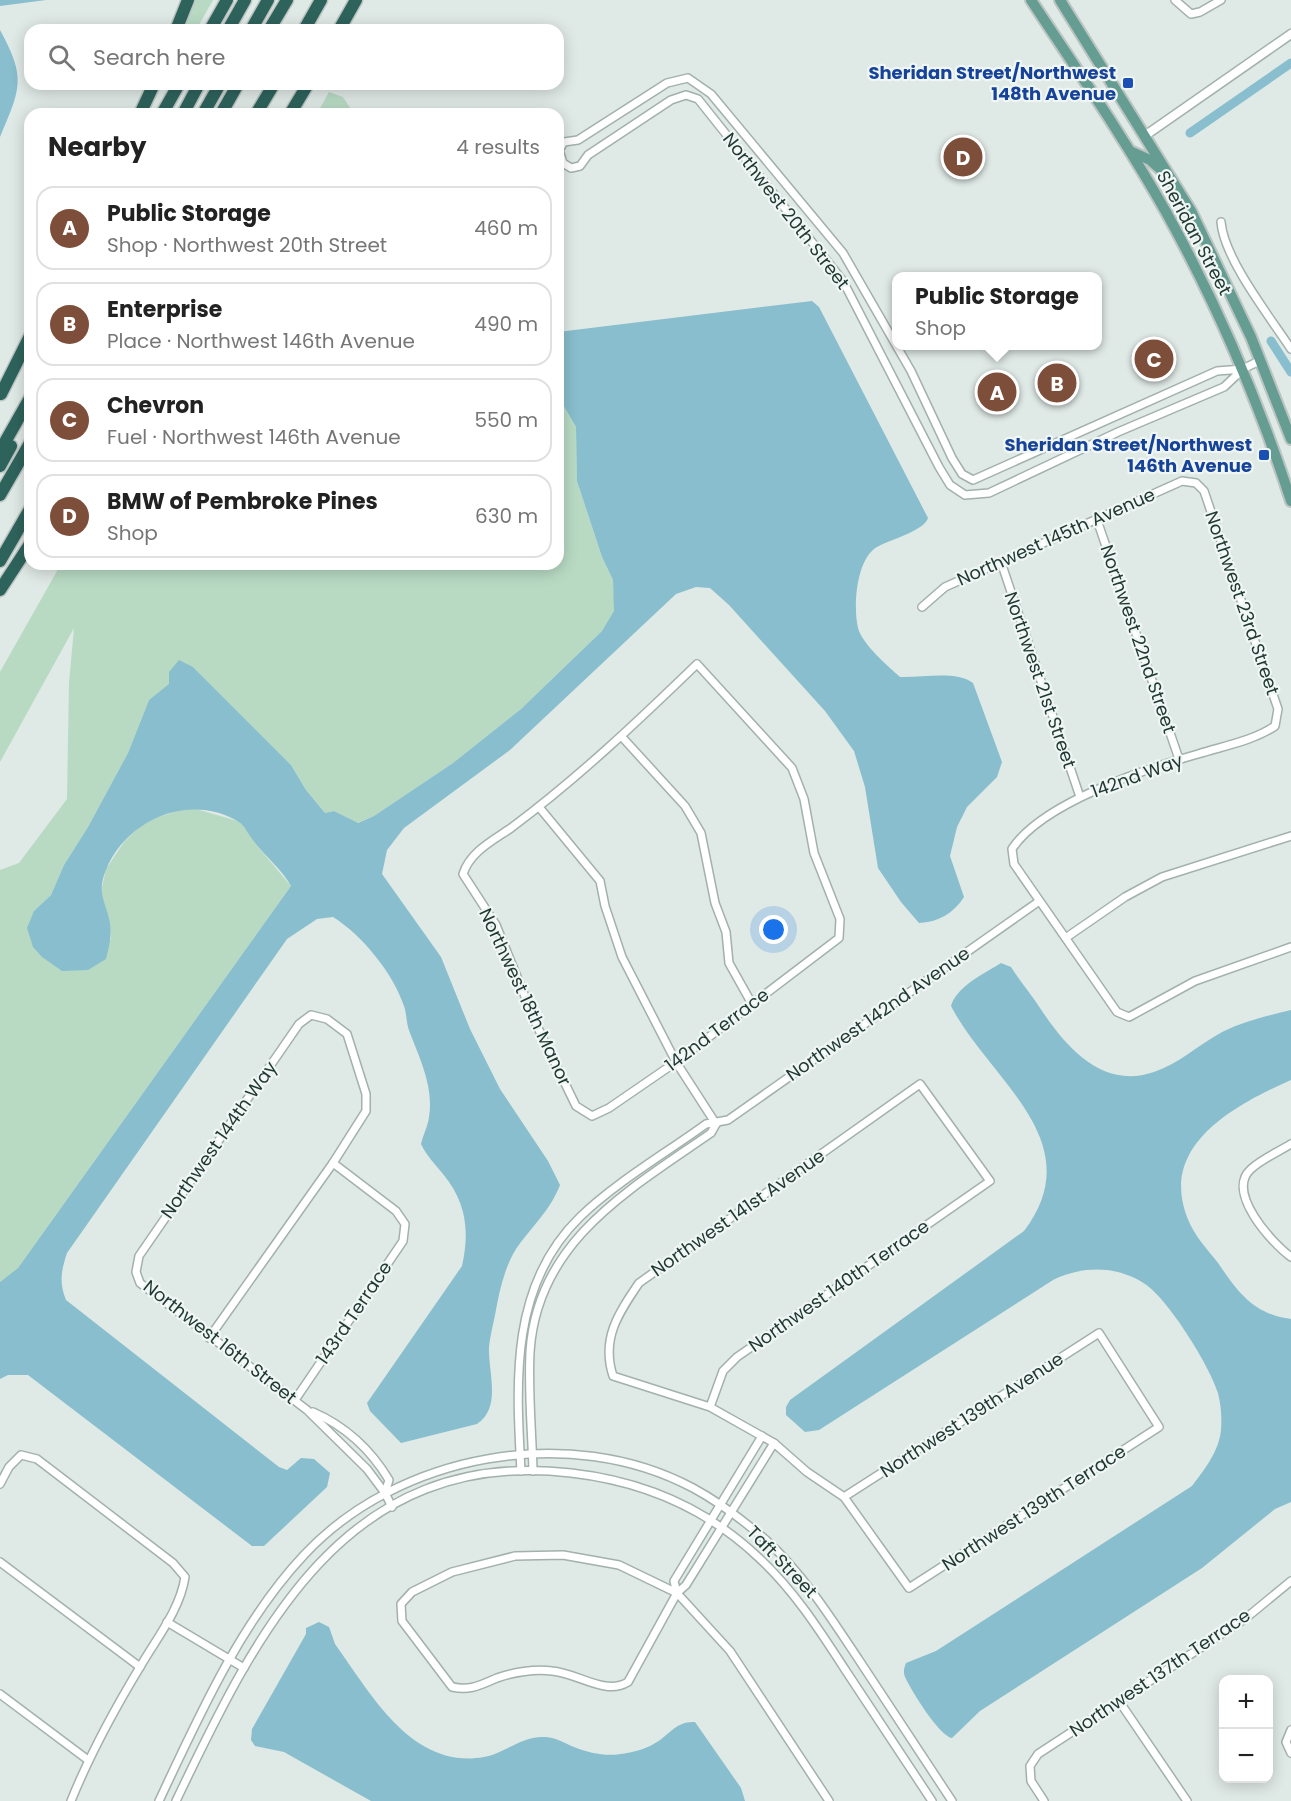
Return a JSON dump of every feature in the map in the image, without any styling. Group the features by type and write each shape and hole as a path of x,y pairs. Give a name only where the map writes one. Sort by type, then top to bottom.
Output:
{"highway":[{"path":"178,24 188,0"},
{"path":"213,24 227,0"},
{"path":"231,24 244,0"},
{"path":"254,24 268,0"},
{"path":"273,24 287,0"},
{"path":"307,24 321,0"},
{"path":"342,24 356,0"},
{"path":"143,108 151,90"},
{"path":"165,108 176,90"},
{"path":"186,108 196,90"},
{"path":"206,108 217,90"},
{"path":"224,108 234,90"},
{"path":"260,108 270,90"},
{"path":"294,108 304,90"},
{"path":"1,395 24,348"},
{"path":"1,395 24,355"},
{"path":"0,451 24,409"},
{"path":"0,466 24,424"},
{"path":"0,495 24,453"},
{"path":"0,561 24,519"},
{"path":"0,590 24,553"}],"main road":[{"name":"Sheridan Street","path":"1031,0 1135,153 1139,167 1194,265 1243,369 1291,501"},
{"name":"Sheridan Street","path":"1060,0 1146,135 1196,220 1261,360 1291,439"},
{"path":"1146,135 1135,153 1173,181"}],"street":[{"path":"1175,0 1191,14 1200,12 1221,0"},
{"path":"1146,135 1291,34"},
{"name":"Northwest 20th Street","path":"564,142 578,140 667,83 688,78 702,87 742,130 843,253 892,339"},
{"name":"Northwest 20th Street","path":"564,162 571,168 580,166 588,155 671,100 686,95 698,99 843,281 939,467 950,484 965,495 989,493 1118,432 1224,387 1243,369"},
{"path":"1221,222 1222,233 1238,266 1291,349"},
{"name":"Northwest 20th Street","path":"899,350 962,474 974,480 1217,370 1243,369"},
{"path":"1243,369 1261,360"},
{"name":"Northwest 145th Avenue","path":"922,607 945,587 1182,481 1196,483"},
{"name":"Northwest 23rd Street","path":"1196,483 1204,491 1278,709 1275,726"},
{"name":"Northwest 22nd Street","path":"1097,520 1179,759"},
{"name":"Northwest 21st Street","path":"1001,562 1080,797"},
{"name":"142nd Terrace","path":"592,1116 609,1108 676,1062 839,938 840,919 814,853 804,799 792,768 697,664 622,737"},
{"name":"142nd Way","path":"1038,902 1014,864 1012,849 1020,836 1080,797 1179,759 1263,734 1275,726"},
{"path":"716,1124 676,1062 622,957 605,906 600,881 539,807 622,737 685,806 701,833 715,903 726,932 729,963 752,1004"},
{"name":"Northwest 18th Manor","path":"539,807 468,860 463,874 496,925 537,1026 576,1106 592,1116"},
{"path":"1066,938 1125,897 1162,877 1291,836"},
{"path":"1038,902 1117,1012 1129,1017 1195,981 1291,947"},
{"name":"Northwest 142nd Avenue","path":"521,1471 518,1366 522,1323 533,1286 566,1231 592,1206 706,1124 728,1120 1038,902"},
{"name":"Northwest 144th Way","path":"136,1272 139,1256 299,1024 311,1015 327,1019 347,1034 366,1094 366,1111 333,1163"},
{"name":"Northwest 141st Avenue","path":"710,1407 613,1376 607,1357 618,1314 639,1283 920,1084 990,1181"},
{"name":"Northwest 142nd Avenue","path":"533,1471 530,1353 542,1296 559,1260 600,1215 711,1133 716,1124"},
{"path":"1291,1144 1250,1170 1243,1184 1245,1202 1279,1248 1291,1257"},
{"path":"209,1338 333,1163"},
{"name":"143rd Terrace","path":"295,1400 403,1241 405,1224 396,1211 333,1163"},
{"name":"Northwest 140th Terrace","path":"710,1407 723,1371 737,1357 990,1181"},
{"name":"Northwest 16th Street","path":"136,1272 140,1283 209,1338 308,1410 353,1453 385,1493 392,1507"},
{"name":"Northwest 139th Avenue","path":"844,1497 1099,1333 1160,1427"},
{"path":"710,1407 774,1443 807,1472 844,1497"},
{"name":"Northwest 16th Street","path":"308,1410 345,1431 370,1454 389,1480 385,1493"},
{"name":"Northwest 139th Terrace","path":"844,1497 909,1588 1160,1427"},
{"path":"677,1593 674,1581 762,1436"},
{"path":"774,1443 686,1585 677,1593 628,1682 619,1688 609,1689 578,1676 551,1671 515,1673 467,1690 452,1687 402,1621 401,1604 412,1592 452,1572 514,1556 563,1555 619,1565 677,1593 730,1651 829,1801"},
{"path":"0,1484 9,1467 21,1455 38,1459 173,1563 184,1577 183,1591 88,1760 70,1801"},
{"path":"159,1801 206,1702 277,1587 303,1555 333,1526 385,1493 436,1471 473,1462 520,1455"},
{"name":"Taft Street","path":"520,1455 585,1457 639,1467 693,1488 730,1511 768,1541 814,1593 952,1801"},
{"path":"176,1801 219,1710 244,1668 290,1596 316,1564 345,1536 392,1507 446,1482 482,1473 521,1471"},
{"name":"Taft Street","path":"521,1471 599,1476 632,1484 684,1504 720,1527 758,1557 804,1608 932,1801"},
{"path":"0,1562 140,1666"},
{"name":"Northwest 137th Terrace","path":"1044,1801 1031,1781 1029,1766 1038,1754 1246,1618 1291,1581"},
{"path":"167,1622 244,1668"},
{"path":"0,1694 88,1760"},
{"path":"1119,1701 1187,1801"},
{"path":"1291,1730 1286,1742 1291,1753"}],"green space":[{"path":"194,0 213,0 199,24 184,24"},
{"path":"329,92 343,97 350,108 320,108"},
{"path":"564,406 576,427 577,481 602,557 613,580 615,611 602,631 521,709 453,763 374,816 357,823 334,811 325,813 306,790 291,765 193,667 149,700 128,753 88,827 64,865 51,895 34,911 111,940 110,923 100,896 106,869 124,842 144,822 189,807 241,822 259,848 291,886 18,1268 0,1282 0,870 19,863 67,799 69,683 74,628 0,762 0,672 58,570 564,570"}],"water":[{"path":"0,0 46,0 0,6"},
{"path":"0,30 14,61 18,84 0,137"},
{"path":"812,301 819,307 928,518 925,523 913,531 877,547 864,562 856,596 860,634 876,654 900,677 948,676 966,679 973,683 1002,762 997,777 967,807 957,827 950,856 964,897 944,916 933,921 919,923 901,902 878,868 865,787 854,751 825,711 729,605 710,588 696,587 676,594 510,750 404,828 387,850 382,874 441,957 470,1029 500,1089 548,1161 560,1185 546,1211 516,1249 505,1272 489,1343 492,1399 485,1417 477,1424 401,1443 370,1411 367,1403 462,1266 466,1240 464,1217 457,1195 421,1144 430,1106 428,1085 399,993 384,968 355,934 333,917 317,919 287,939 67,1253 62,1277 66,1300 279,1467 287,1470 301,1458 314,1459 330,1473 327,1487 264,1546 252,1546 28,1375 8,1375 0,1379 0,1282 18,1268 291,886 239,822 220,813 201,810 181,811 144,824 115,852 102,885 111,932 106,959 88,970 62,971 42,957 33,947 27,928 34,911 51,895 64,865 88,827 128,753 149,700 169,684 169,672 179,660 193,667 291,765 306,790 325,813 334,811 358,823 374,816 453,763 521,709 602,631 614,611 613,580 602,557 577,481 576,427 564,406 564,331"},
{"path":"1001,963 1011,967 1061,1037 1073,1050 1102,1070 1118,1075 1135,1076 1163,1069 1234,1026 1291,1010 1291,1080 1246,1103 1224,1117 1205,1134 1191,1152 1182,1174 1182,1198 1191,1226 1200,1241 1240,1292 1256,1307 1291,1319 1291,1502 1275,1509 1202,1568 980,1711 952,1738 933,1721 913,1692 904,1675 906,1663 936,1651 1192,1486 1214,1452 1221,1430 1220,1402 1214,1381 1176,1318 1145,1284 1123,1273 1099,1270 1075,1272 1053,1280 819,1430 805,1432 786,1415 786,1407 790,1400 1024,1231 1042,1199 1047,1168 1041,1140 1027,1112 968,1033 951,1006 965,986"},
{"path":"319,1622 329,1627 335,1644 379,1705 415,1740 435,1752 458,1758 484,1757 528,1739 548,1737 593,1753 620,1754 646,1748 683,1723 695,1722 741,1788 745,1801 371,1801 284,1752 255,1746 251,1740 252,1729 306,1634 306,1628"}],"waterway":[{"path":"1190,133 1291,63"},
{"path":"1271,341 1291,372"}],"place":[{"name":"Sheridan Street/Northwest 148th Avenue","path":"1128,83"},
{"name":"BMW of Pembroke Pines","path":"963,157"},
{"name":"Chevron","path":"1154,359"},
{"name":"Enterprise","path":"1057,383"},
{"name":"Public Storage","path":"997,392"},
{"name":"Sheridan Street/Northwest 146th Avenue","path":"1264,455"}]}
